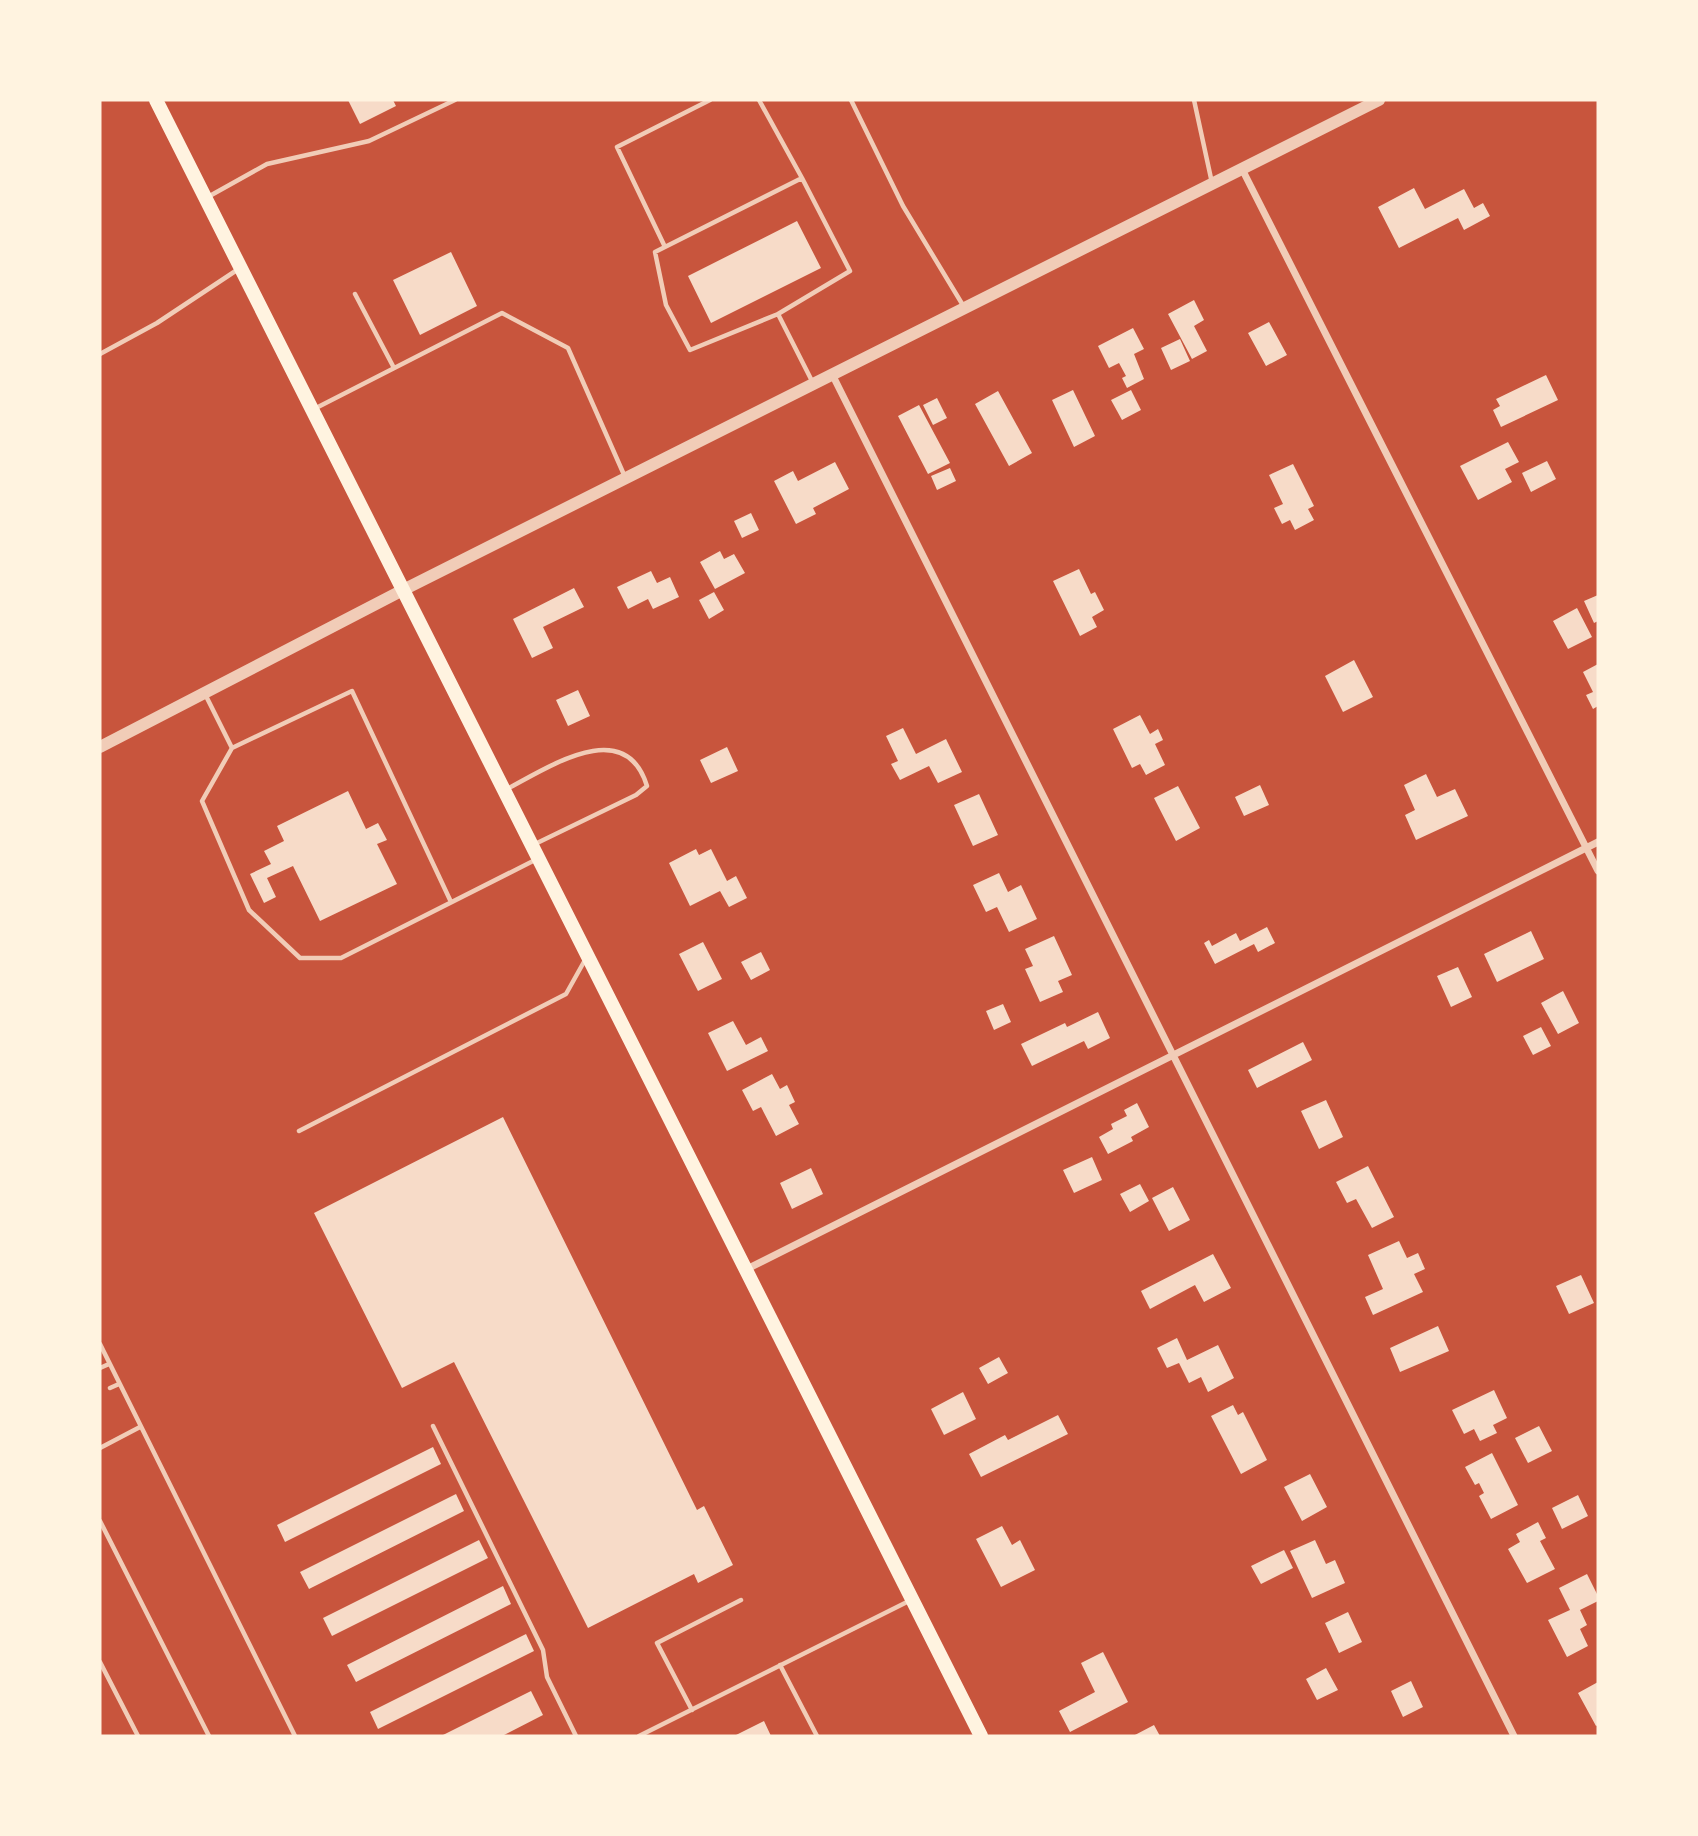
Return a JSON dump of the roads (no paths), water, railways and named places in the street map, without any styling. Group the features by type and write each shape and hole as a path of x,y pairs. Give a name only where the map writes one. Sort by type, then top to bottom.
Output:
{"main road":[{"path":"156,100 981,1736"}],"street":[{"path":"100,747 403,590 1373,101"},
{"path":"1242,169 1598,871"},
{"path":"832,374 1514,1736"},
{"path":"745,1270 1598,842"}],"lane":[{"path":"205,198 267,164 369,141 455,100"},
{"path":"665,247 617,147 710,100"},
{"path":"760,100 802,178 850,271 778,314 690,350 666,305 655,252 802,178"},
{"path":"851,100 903,206 964,308"},
{"path":"1194,100 1212,184"},
{"path":"100,354 157,323 241,268"},
{"path":"355,294 394,368"},
{"path":"312,410 502,313 568,348 625,478"},
{"path":"778,314 813,384"},
{"path":"452,902 352,691 232,748 202,801 248,910 300,958 341,958 452,902 636,795 647,786 643,774 615,750 586,749 503,790"},
{"path":"204,693 232,748"},
{"path":"299,1131 566,994 587,956"},
{"path":"100,1343 295,1736"},
{"path":"100,1368 109,1364"},
{"path":"110,1388 119,1384"},
{"path":"433,1426 543,1650 547,1677 576,1736"},
{"path":"100,1448 140,1427"},
{"path":"100,1521 209,1736"},
{"path":"639,1736 912,1599"},
{"path":"692,1710 656,1643 741,1600"},
{"path":"100,1662 138,1736"},
{"path":"780,1665 817,1736"}]}
